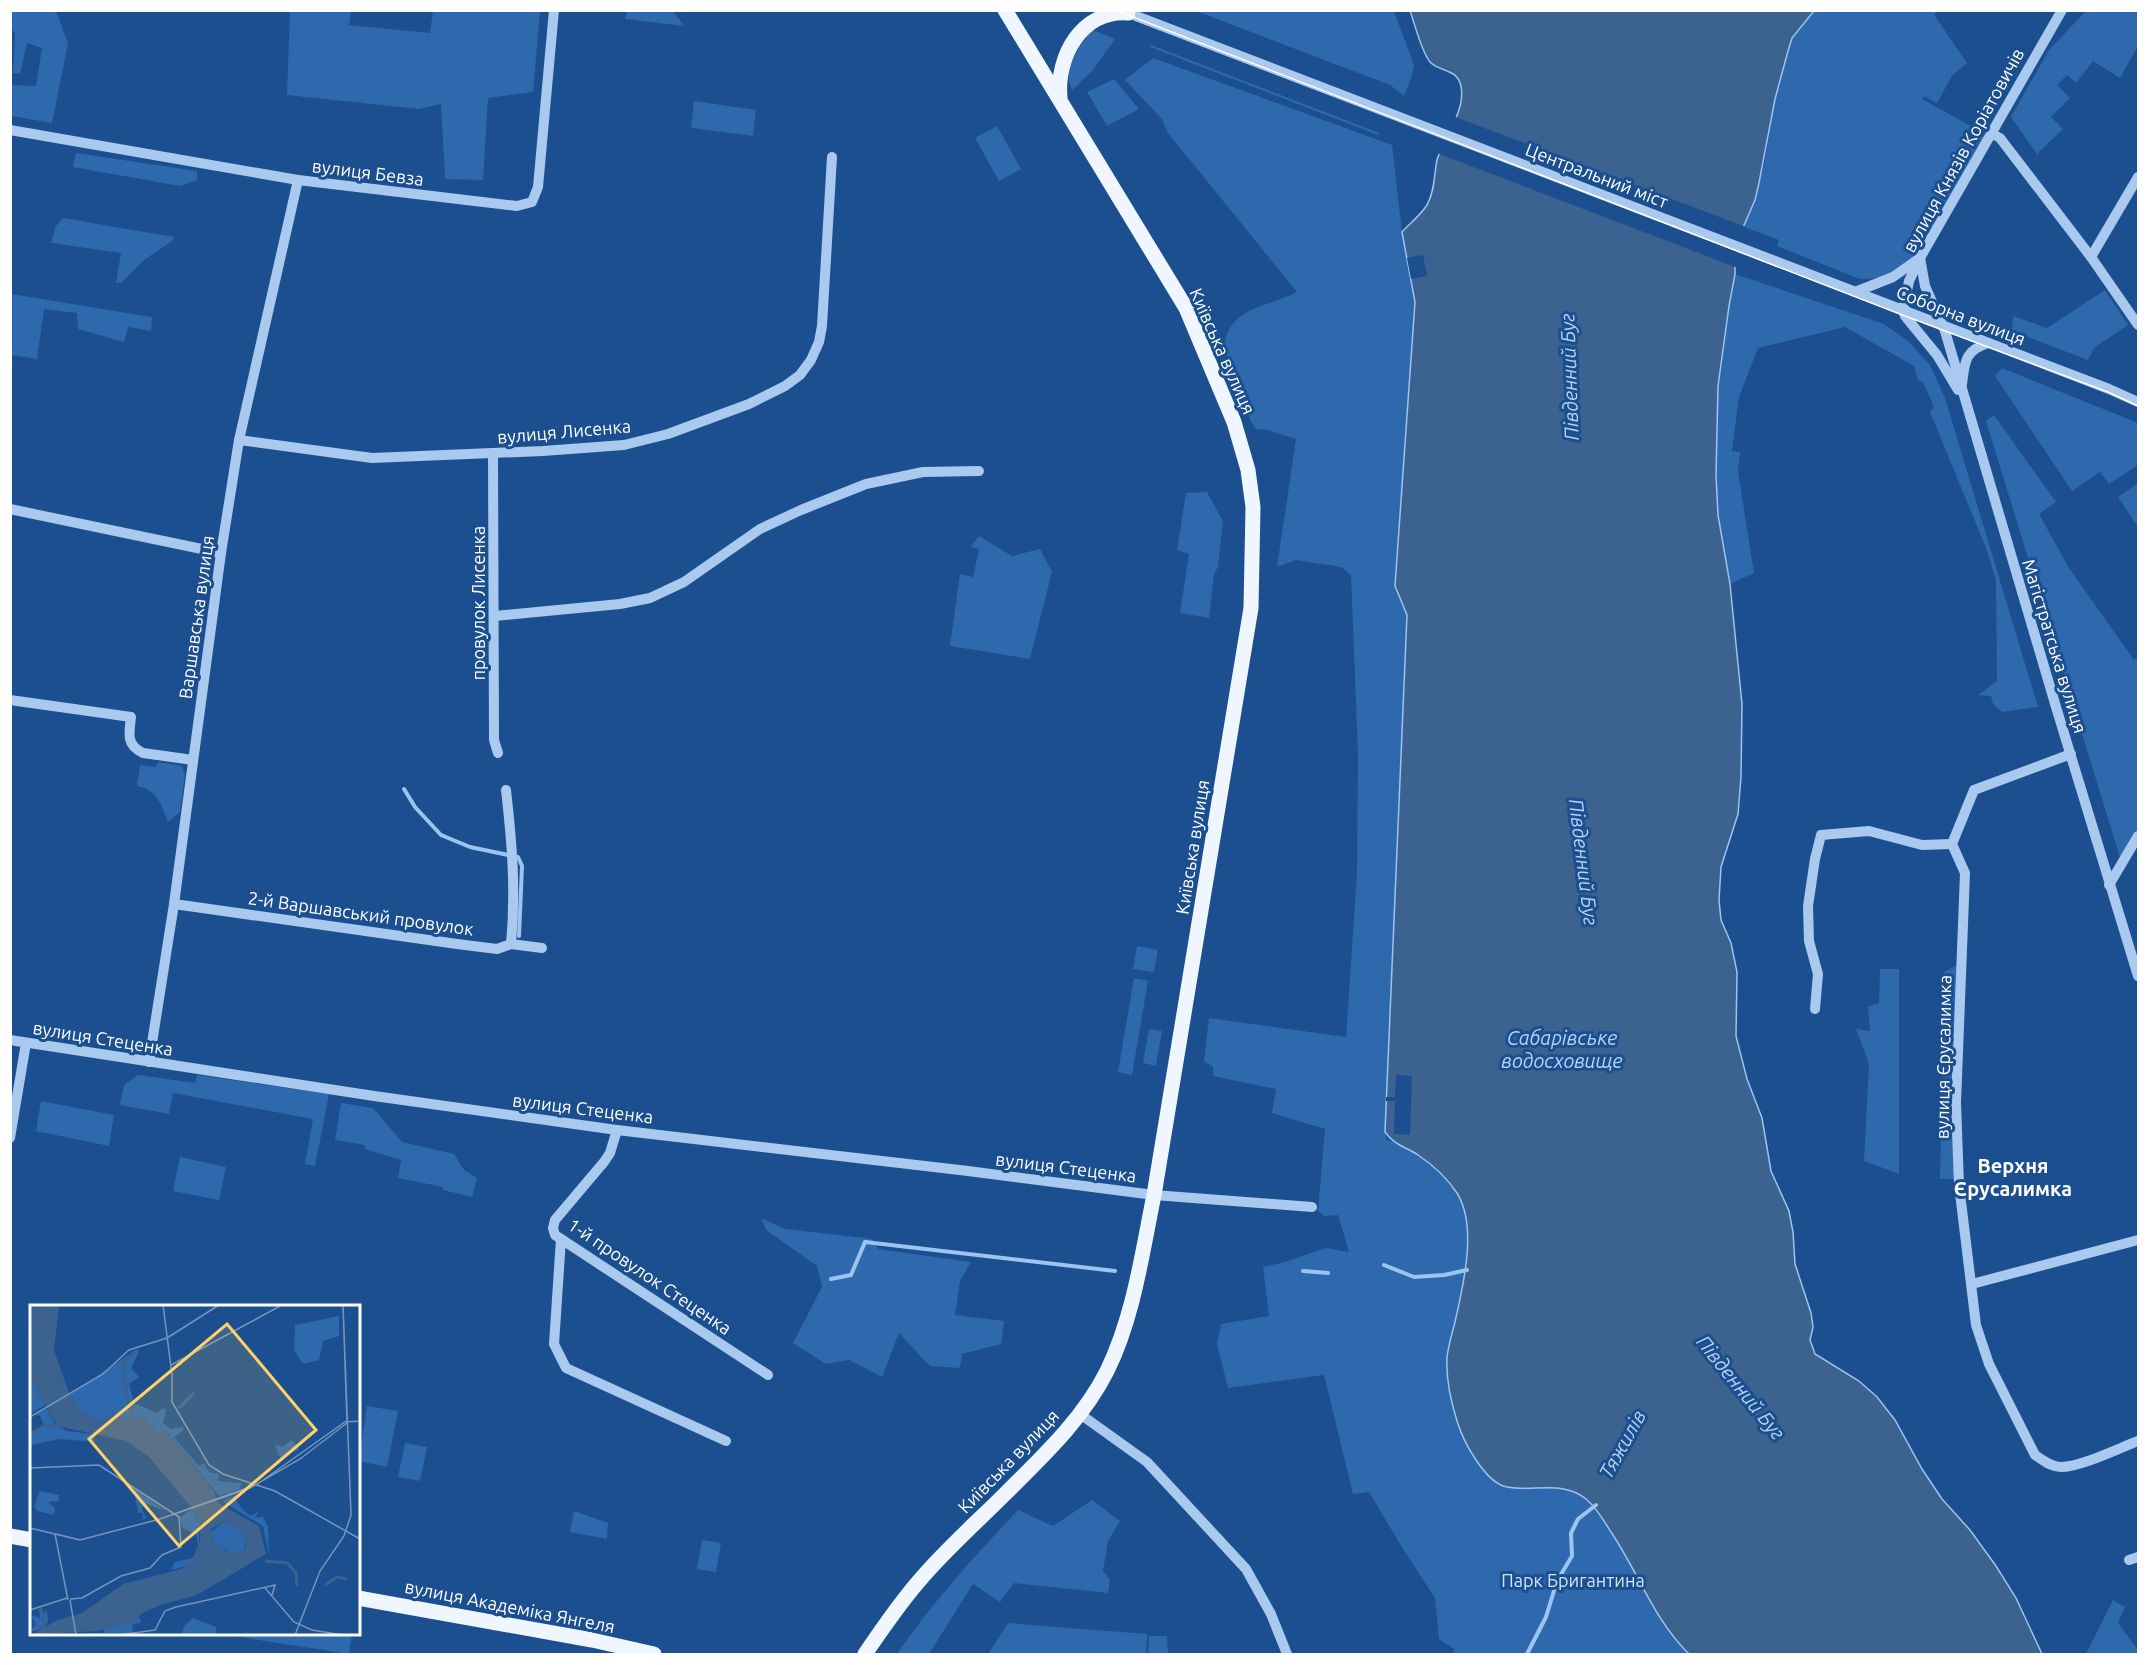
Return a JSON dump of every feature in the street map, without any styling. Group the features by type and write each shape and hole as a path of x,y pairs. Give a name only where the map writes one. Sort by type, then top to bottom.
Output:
{"main road":[{"name":"Київська вулиця","path":"865,1654 887,1621 920,1580 1055,1444 1080,1414 1107,1371 1124,1329 1136,1284 1154,1195 1251,608 1252,507 1248,470 1237,433 1186,308 1005,10"},
{"path":"1060,100 1061,66 1077,36 1093,21 1125,11"},
{"path":"10,1536 30,1540"},
{"name":"вулиця Академіка Янгеля","path":"360,1598 592,1640 654,1654"}],"street":[{"name":"вулиця Бевза","path":"10,130 298,180 517,206 532,202 538,188 554,10"},
{"name":"вулиця Князів Коріатовичів","path":"1903,310 1909,281 1920,258 2062,10"},
{"name":"Центральний міст","path":"1125,11 1772,260"},
{"path":"1991,134 2000,138 2091,257 2139,325"},
{"name":"вулиця Лисенка","path":"239,440 372,458 624,445 669,434 749,404 785,386 800,375 811,360 819,342 822,326 832,157"},
{"path":"2091,257 2139,177"},
{"name":"Варшавська вулиця","path":"149,1062 174,904 221,553 239,440 298,180"},
{"path":"1855,292 1893,277 1920,258"},
{"name":"Магістратська вулиця","path":"1920,258 1925,286 1943,326 2109,885 2139,975"},
{"name":"Соборна вулиця","path":"1772,260 2139,402"},
{"path":"1903,310 1905,316 1937,355 1963,393"},
{"path":"1963,393 1966,358 1975,349 1988,343"},
{"name":"провулок Лисенка","path":"493,453 494,740 498,753"},
{"path":"495,616 620,604 650,598 684,582 760,529 866,484 923,472 979,471"},
{"path":"10,509 221,553"},
{"path":"10,700 131,717 128,737 136,750 193,760"},
{"path":"1815,1009 1818,974 1809,941 1808,906 1821,835 1869,831 1922,845 1952,844 1974,790 2071,754"},
{"path":"506,790 513,850 514,911 511,944"},
{"path":"2109,885 2139,836"},
{"name":"вулиця Єрусалимка","path":"1952,844 1965,873 1956,1103 1959,1185 1976,1325 1989,1364 2035,1455 2047,1464 2060,1468 2139,1441"},
{"name":"2-й Варшавський провулок","path":"174,904 497,949 511,944 542,948"},
{"name":"вулиця Стеценка","path":"10,1040 617,1130 968,1170 1154,1195 1312,1207"},
{"path":"10,1138 26,1043"},
{"name":"1-й провулок Стеценка","path":"617,1130 610,1153 604,1162 555,1220 553,1228 555,1235 768,1376"},
{"path":"561,1239 554,1344 566,1368 726,1441"},
{"path":"1972,1284 2139,1240"},
{"path":"1080,1414 1147,1462 1246,1569 1271,1614 1287,1654"}],"green space":[{"path":"524,10 540,12 533,92 488,98 483,180 445,179 441,104 419,109 287,95 290,11 351,11 349,25 430,33 433,11"},
{"path":"1814,10 1937,11 1934,15 1967,63 1952,76 1937,103 1924,96 1922,99 1985,134 1916,258 1896,271 1882,276 1860,279 1777,246 1779,240 1744,227 1755,200 1765,161 1775,99 1792,38"},
{"path":"12,11 56,11 68,43 52,123 11,116 11,85 36,86 42,48 27,43 20,74 13,73 15,33 11,29"},
{"path":"627,11 673,11 684,26 625,19"},
{"path":"1196,11 1394,11 1414,65 1412,75 1404,96 1390,85"},
{"path":"2086,11 2137,11 2138,46 2120,78 2093,61 2076,83 2067,75 2057,85 2070,98 2051,117 2063,129 2037,154 2011,117 2049,50"},
{"path":"1092,30 1115,39 1092,71 1072,90 1069,81 1070,65"},
{"path":"1151,45 1379,133 1378,135 1150,47"},
{"name":"Парк Бригантина","path":"1153,58 1392,145 1402,232 1415,302 1395,585 1407,615 1386,1140 1392,1141 1429,1129 1601,1480 1704,1654 1453,1654 1454,1649 1439,1639 1435,1598 1369,1492 1353,1494 1324,1375 1228,1388 1217,1344 1221,1324 1269,1316 1263,1267 1326,1248 1349,1252 1338,1215 1324,1216 1318,1211 1325,1129 1272,1113 1276,1089 1213,1076 1213,1067 1204,1061 1209,1018 1346,1037 1357,873 1358,755 1351,575 1341,567 1296,560 1277,567 1296,439 1268,430 1256,429 1251,422 1224,347 1227,334 1241,316 1297,292 1168,133 1162,119 1125,80"},
{"path":"1114,79 1139,109 1107,126 1087,92"},
{"path":"694,101 756,110 753,136 691,128"},
{"path":"997,126 1021,169 999,181 975,138"},
{"path":"76,153 197,171 197,180 180,186 73,167"},
{"path":"63,218 174,237 172,241 144,260 121,283 116,283 121,253 51,243 56,226"},
{"path":"1735,274 1884,324 1908,341 1930,365 1945,398 2038,707 2002,712 1993,704 1991,696 1978,695 1997,681 1996,580 1986,548 1930,412 1934,407 1923,382 1918,380 1914,366 1845,327 1758,348 1739,397 1732,451 1740,452 1738,471 1754,573 1730,584 1718,515 1716,475 1718,386"},
{"path":"2105,290 2128,325 2094,348 2088,360 2012,331 2013,316 2047,328"},
{"path":"11,294 152,317 151,331 128,327 124,342 78,329 77,313 44,309 37,359 11,355"},
{"path":"2002,368 2138,423 2138,465 2109,484 2100,472 2072,491 1995,376"},
{"path":"1994,415 2056,502 2039,514 2069,568 2134,660 2138,657 2138,837 2122,864 1986,421"},
{"path":"2138,483 2138,527 2118,497"},
{"path":"1207,492 1223,521 1209,618 1180,613 1189,554 1177,550 1186,493"},
{"path":"979,536 1012,556 1040,549 1052,572 1030,659 950,646 960,574 973,577 979,549 971,547"},
{"path":"158,762 182,766 185,775 180,812 168,822 154,794 137,786 140,765 156,767"},
{"path":"1137,946 1158,950 1154,972 1133,969"},
{"path":"1957,965 1955,1179 1940,1179 1944,972"},
{"path":"1880,969 1899,969 1899,1174 1864,1161 1869,1064 1856,1029 1870,1031 1868,1007 1879,1003"},
{"path":"1134,978 1148,981 1132,1075 1118,1072"},
{"path":"1149,1029 1162,1031 1156,1066 1143,1063"},
{"path":"138,1075 195,1083 197,1075 329,1094 315,1166 305,1164 313,1119 173,1093 169,1114 120,1105 124,1085"},
{"path":"41,1101 114,1115 109,1146 36,1131"},
{"path":"341,1103 373,1108 402,1142 454,1154 464,1170 477,1178 472,1197 443,1190 443,1187 398,1178 401,1160 365,1149 365,1145 335,1140"},
{"path":"180,1157 226,1167 219,1200 173,1191"},
{"path":"761,1218 785,1229 873,1239 878,1249 971,1262 960,1281 955,1315 1004,1321 1001,1344 962,1354 960,1368 930,1366 899,1333 882,1377 849,1360 826,1364 793,1343 822,1287 817,1266 766,1230"},
{"path":"367,1406 398,1411 387,1467 360,1461"},
{"path":"405,1443 427,1447 420,1481 398,1477"},
{"path":"1092,1500 1120,1521 1108,1541 1103,1571 1110,1580 1108,1593 1014,1583 1000,1602 973,1584 929,1654 897,1654 940,1597 1018,1510 1053,1526"},
{"path":"574,1511 608,1523 607,1539 570,1532"},
{"path":"702,1540 721,1543 716,1572 697,1569"},
{"path":"2113,1600 2125,1607 2118,1623 2138,1650 2138,1654 2086,1654"},
{"path":"1008,1623 1147,1634 1146,1654 988,1654"},
{"path":"227,1635 352,1635 349,1654"},
{"path":"1149,1636 1167,1636 1168,1654 1148,1654"}],"water":[{"name":"Сабарівське водосховище","path":"1410,11 1814,11 1792,38 1775,99 1755,200 1735,246 1735,274 1718,386 1716,475 1718,515 1730,584 1742,704 1738,814 1721,867 1719,900 1721,920 1731,943 1737,972 1736,1036 1747,1079 1762,1118 1771,1171 1789,1211 1795,1264 1811,1313 1813,1327 1810,1340 1815,1354 1859,1381 1877,1397 1895,1420 1922,1469 1942,1499 1970,1530 1996,1566 2016,1598 2042,1654 1689,1654 1656,1611 1621,1547 1600,1515 1586,1499 1577,1493 1558,1488 1517,1488 1499,1484 1483,1470 1460,1429 1449,1390 1447,1358 1465,1274 1467,1222 1457,1193 1449,1182 1429,1163 1396,1143 1385,1132 1407,615 1395,586 1415,302 1402,232 1422,212 1430,200 1437,160 1457,114 1462,95 1456,76 1430,62 1421,44"}],"pier":[{"path":"1453,116 1746,227 1738,247 1738,268 1437,153"},
{"path":"1423,255 1427,276 1411,279 1407,258"},
{"path":"1396,1075 1412,1076 1410,1135 1394,1134 1395,1101 1386,1101 1386,1097 1395,1097"}],"waterway":[{"path":"404,789 415,807 441,835 470,847 518,857 522,866 519,936"},
{"path":"831,1279 851,1275 865,1242 1115,1271"},
{"path":"1384,1265 1414,1277 1444,1275 1467,1270"},
{"path":"1303,1271 1328,1273"},
{"name":"Тяжилів","path":"1527,1654 1546,1617 1557,1581 1572,1556 1571,1533 1578,1519 1596,1505"}],"tram line":[{"path":"1115,10 1905,316 2108,392 2138,406"}],"district":[{"name":"Верхня Єрусалимка","path":"2013,1176"}],"water label":[{"name":"Південний Буг","path":"1569,377"},
{"name":"Південний Буг","path":"1584,862"},
{"name":"Південний Буг","path":"1741,1387"}]}
